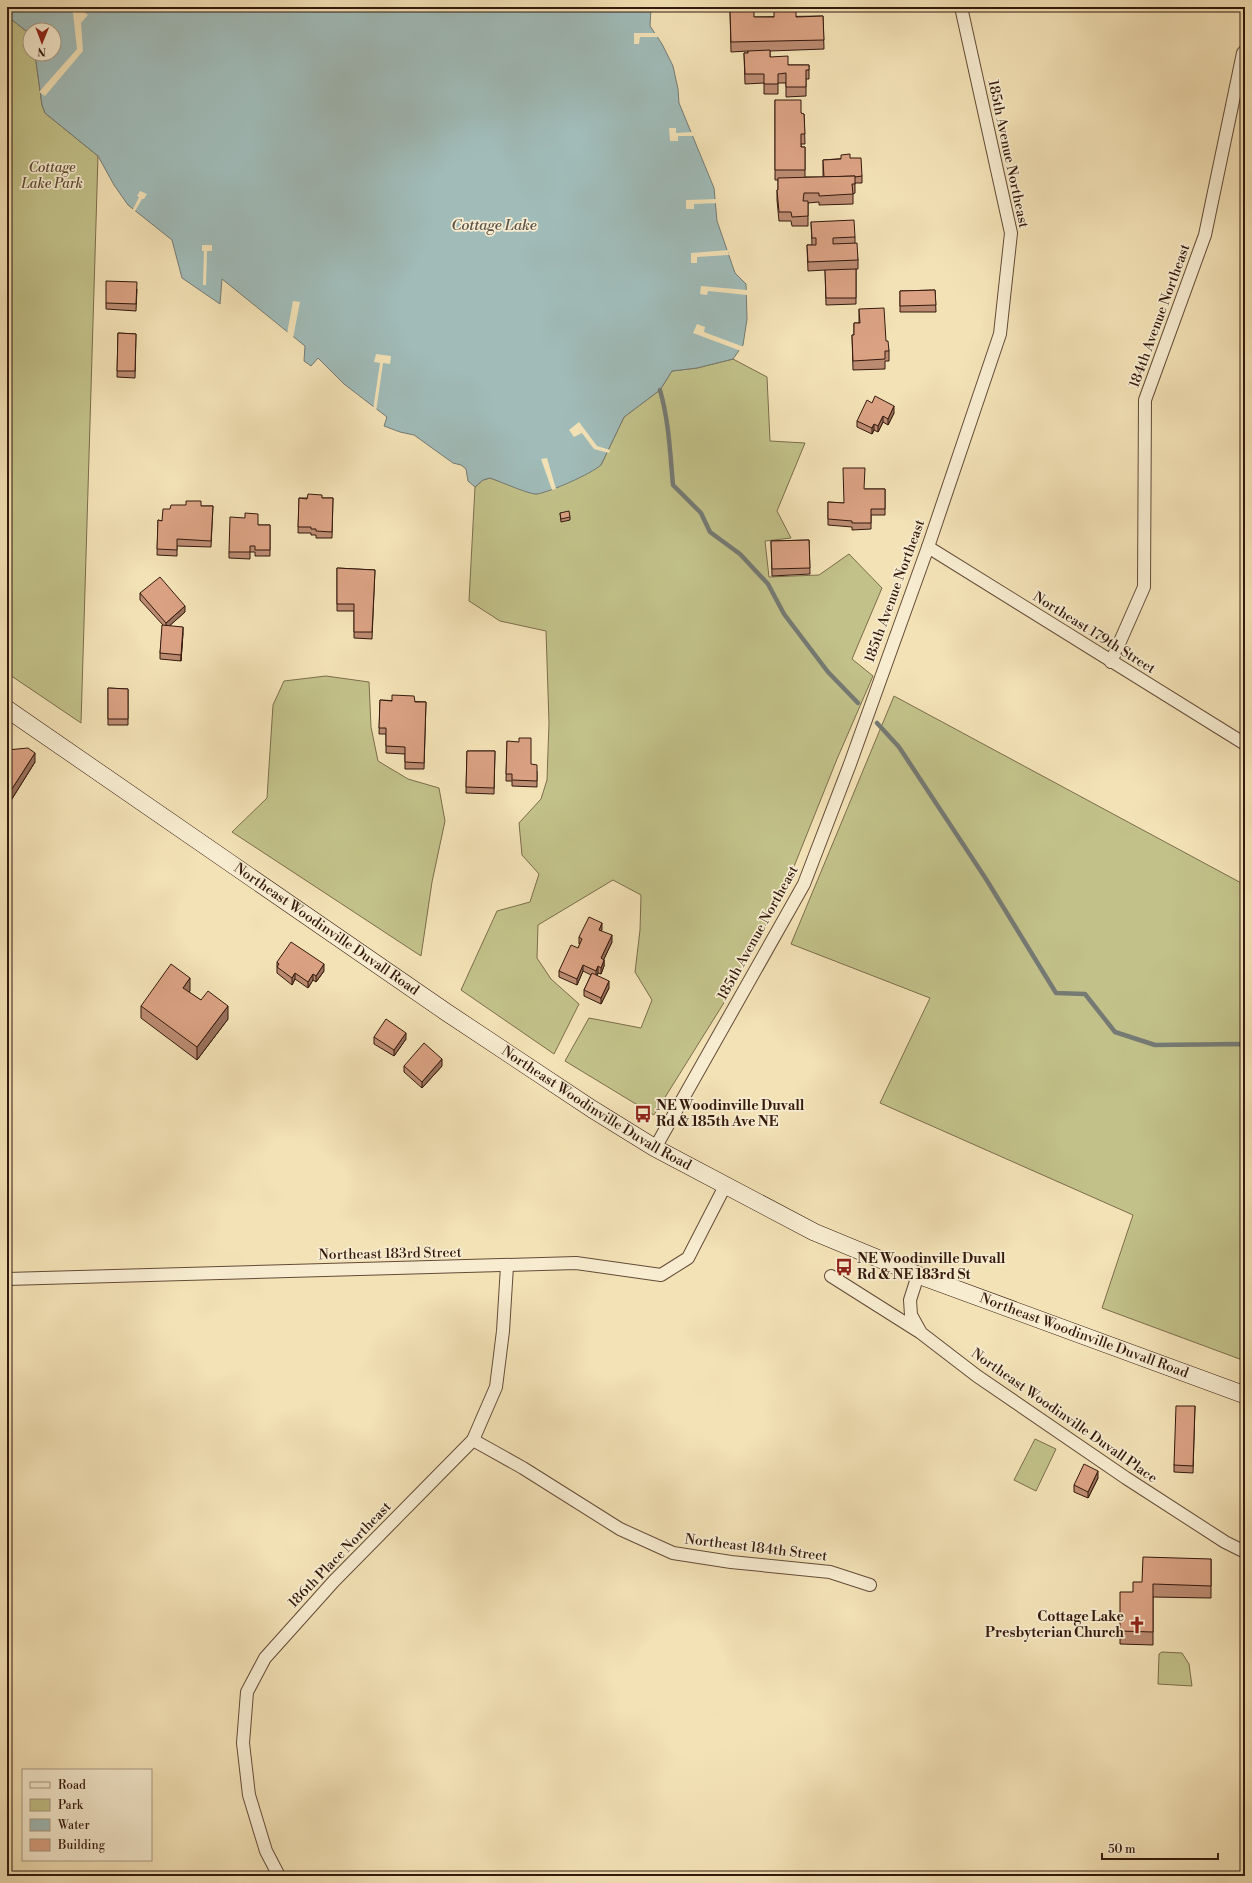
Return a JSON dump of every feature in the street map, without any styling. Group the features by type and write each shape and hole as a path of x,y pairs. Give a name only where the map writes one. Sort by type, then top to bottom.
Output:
{"main road":[{"name":"Northeast Woodinville Duvall Road","path":"7,709 446,1012 586,1105 655,1148 814,1232 918,1275 1245,1395"}],"street":[{"name":"185th Avenue Northeast","path":"655,1148 804,884 850,764 928,547 1000,334 1011,233 961,7"},
{"name":"184th Avenue Northeast","path":"1111,662 1144,586 1146,400 1205,235 1243,53 1245,51"},
{"name":"Northeast 179th Street","path":"928,547 1245,744"},
{"name":"Northeast 183rd Street","path":"7,1279 576,1264 661,1275 688,1258 725,1186"},
{"name":"186th Place Northeast","path":"279,1876 266,1851 249,1795 243,1743 247,1692 265,1658 334,1580 473,1440 496,1387 503,1331 507,1266"},
{"name":"Northeast Woodinville Duvall Place","path":"918,1275 910,1300 911,1315 921,1333 977,1376 1126,1478 1225,1542 1245,1552"},
{"path":"831,1276 921,1333"},
{"name":"Northeast 184th Street","path":"473,1440 523,1468 620,1529 673,1552 731,1562 830,1572 870,1585"}],"green space":[{"name":"Cottage Lake Park","path":"7,16 22,28 22,62 36,62 42,105 45,113 98,156 81,723 7,673"},
{"path":"733,359 767,377 770,441 805,443 777,511 791,538 765,541 769,577 819,575 849,554 882,588 852,659 873,676 837,759 787,884 730,993 654,1115 565,1061 589,1018 641,1028 652,1000 635,972 640,930 641,895 613,880 538,925 537,958 551,979 579,1004 554,1054 461,990 497,911 530,902 539,874 522,855 519,823 541,799 547,780 549,723 546,631 500,621 469,601 475,487 483,480 490,478 536,494 601,465 624,417 660,390 672,371 697,368"},
{"path":"326,676 369,682 371,727 378,761 408,779 439,788 445,821 432,882 421,956 232,832 267,798 273,705 284,681"},
{"path":"894,696 1245,885 1245,1361 1102,1308 1133,1215 880,1103 930,998 791,944"},
{"path":"1035,1439 1056,1449 1036,1491 1014,1480"},
{"path":"1162,1652 1182,1653 1189,1664 1192,1686 1158,1684 1159,1654"}],"water":[{"name":"Cottage Lake","path":"7,7 651,7 650,26 662,44 673,66 678,89 679,103 714,188 717,221 735,273 746,284 747,319 743,345 733,359 697,368 672,371 660,390 624,417 601,465 580,478 537,494 521,490 490,478 483,480 475,487 468,481 466,469 461,465 453,463 414,435 384,426 387,417 344,384 318,358 311,366 304,361 305,346 222,279 220,304 182,278 172,240 128,205 114,185 98,156 45,113 42,105 36,62 62,62 62,22 22,22 22,28 7,16"}],"pier":[{"path":"67,7 78,7 88,15 81,23 83,51 45,96 39,92 77,49 73,13"},
{"path":"634,33 657,33 659,37 640,37 639,44 634,44"},
{"path":"669,128 676,128 676,133 693,132 695,136 678,136 678,141 670,141"},
{"path":"140,191 147,194 144,199 142,199 134,213 132,211 139,197 137,196"},
{"path":"718,199 719,203 694,204 694,209 686,209 686,200"},
{"path":"202,245 212,245 212,251 207,251 206,285 203,285 204,251 202,251"},
{"path":"728,250 729,255 697,257 697,263 691,263 691,253"},
{"path":"701,286 747,290 747,295 708,291 707,295 700,294"},
{"path":"293,301 300,302 293,338 287,334"},
{"path":"697,324 705,327 704,332 744,347 741,351 693,333"},
{"path":"376,354 391,356 390,364 383,363 376,412 373,410 380,363 374,362"},
{"path":"579,422 597,446 610,450 609,453 594,449 582,433 574,437 569,430"},
{"path":"547,458 556,489 552,490 541,459"}],"building":[{"path":"796,8 796,17 823,16 824,40 731,42 730,10 754,9 754,17 774,17 774,9"},
{"path":"770,50 770,57 788,56 788,65 809,65 809,70 806,70 806,87 786,87 786,73 778,74 778,84 764,84 764,74 745,74 744,53 748,53 748,51"},
{"path":"775,100 801,100 801,113 804,114 805,134 801,134 801,147 805,147 805,170 775,170"},
{"path":"850,154 850,158 861,158 862,176 824,177 823,160 841,159 841,155"},
{"path":"855,176 855,184 852,184 853,194 819,196 819,193 804,193 803,201 808,201 808,216 792,217 791,212 779,212 777,190 778,178"},
{"path":"854,220 855,237 833,238 833,244 857,243 858,260 808,262 807,245 816,245 816,238 812,238 811,222"},
{"path":"856,269 856,298 826,298 825,270"},
{"path":"106,281 137,282 136,304 106,303"},
{"path":"935,290 936,305 900,306 900,291"},
{"path":"884,308 886,341 888,341 889,351 885,351 885,359 853,361 852,335 854,335 854,323 860,323 859,309"},
{"path":"118,333 136,334 135,371 117,371"},
{"path":"875,396 894,406 888,419 883,416 878,426 874,424 872,428 857,421 867,400 872,403"},
{"path":"843,468 865,468 864,489 885,489 885,509 871,509 871,523 852,523 852,521 828,519 828,502 844,503"},
{"path":"308,494 322,495 322,498 333,498 332,532 316,531 316,529 311,529 311,527 298,527 299,498 307,499"},
{"path":"186,501 201,501 201,506 213,506 211,541 177,539 177,550 157,549 158,520 162,521 163,509 170,509 171,505 186,505"},
{"path":"569,511 570,517 561,519 560,513"},
{"path":"245,513 258,514 258,525 270,525 270,550 255,550 255,546 250,546 250,552 229,552 230,517 245,518"},
{"path":"809,540 810,568 772,569 771,541"},
{"path":"337,568 375,570 372,632 354,632 354,604 337,604"},
{"path":"160,577 185,606 166,623 140,593"},
{"path":"162,625 183,627 181,655 160,653"},
{"path":"108,688 128,689 128,719 108,719"},
{"path":"392,695 414,696 415,702 426,702 424,763 405,762 405,747 386,746 386,728 379,728 380,700 392,701"},
{"path":"519,738 531,738 531,764 537,765 537,781 512,780 512,774 506,774 507,741 519,742"},
{"path":"28,748 35,753 10,792 7,790 7,750"},
{"path":"467,751 495,751 494,788 466,787"},
{"path":"589,917 602,923 599,930 612,935 601,958 604,960 601,968 598,966 596,971 583,965 577,979 559,971 571,945 578,948 582,939 579,937"},
{"path":"291,942 324,964 316,976 313,974 308,982 295,973 292,978 277,967 279,964 277,962"},
{"path":"171,964 190,978 183,988 201,1000 208,991 228,1006 197,1047 141,1006"},
{"path":"592,973 609,981 601,998 584,990"},
{"path":"386,1019 406,1033 394,1050 374,1037"},
{"path":"424,1043 442,1059 422,1082 404,1066"},
{"path":"1176,1406 1195,1406 1193,1466 1174,1465"},
{"path":"1084,1464 1098,1471 1088,1492 1074,1485"},
{"name":"Cottage Lake Presbyterian Church","path":"1143,1557 1211,1559 1211,1586 1153,1584 1153,1632 1120,1631 1120,1592 1133,1592 1133,1582 1142,1582"}],"waterway":[{"path":"660,390 667,425 673,485 701,513 710,532 740,554 768,584 784,614 828,672 858,703"},
{"path":"877,723 899,747 986,879 1056,993 1085,994 1115,1032 1155,1045 1243,1044 1245,1046"}],"place":[{"name":"NE Woodinville Duvall Rd & 185th Ave NE","path":"643,1114"},
{"name":"NE Woodinville Duvall Rd & NE 183rd St","path":"844,1267"},
{"name":"Cottage Lake Presbyterian Church","path":"1137,1625"}]}
